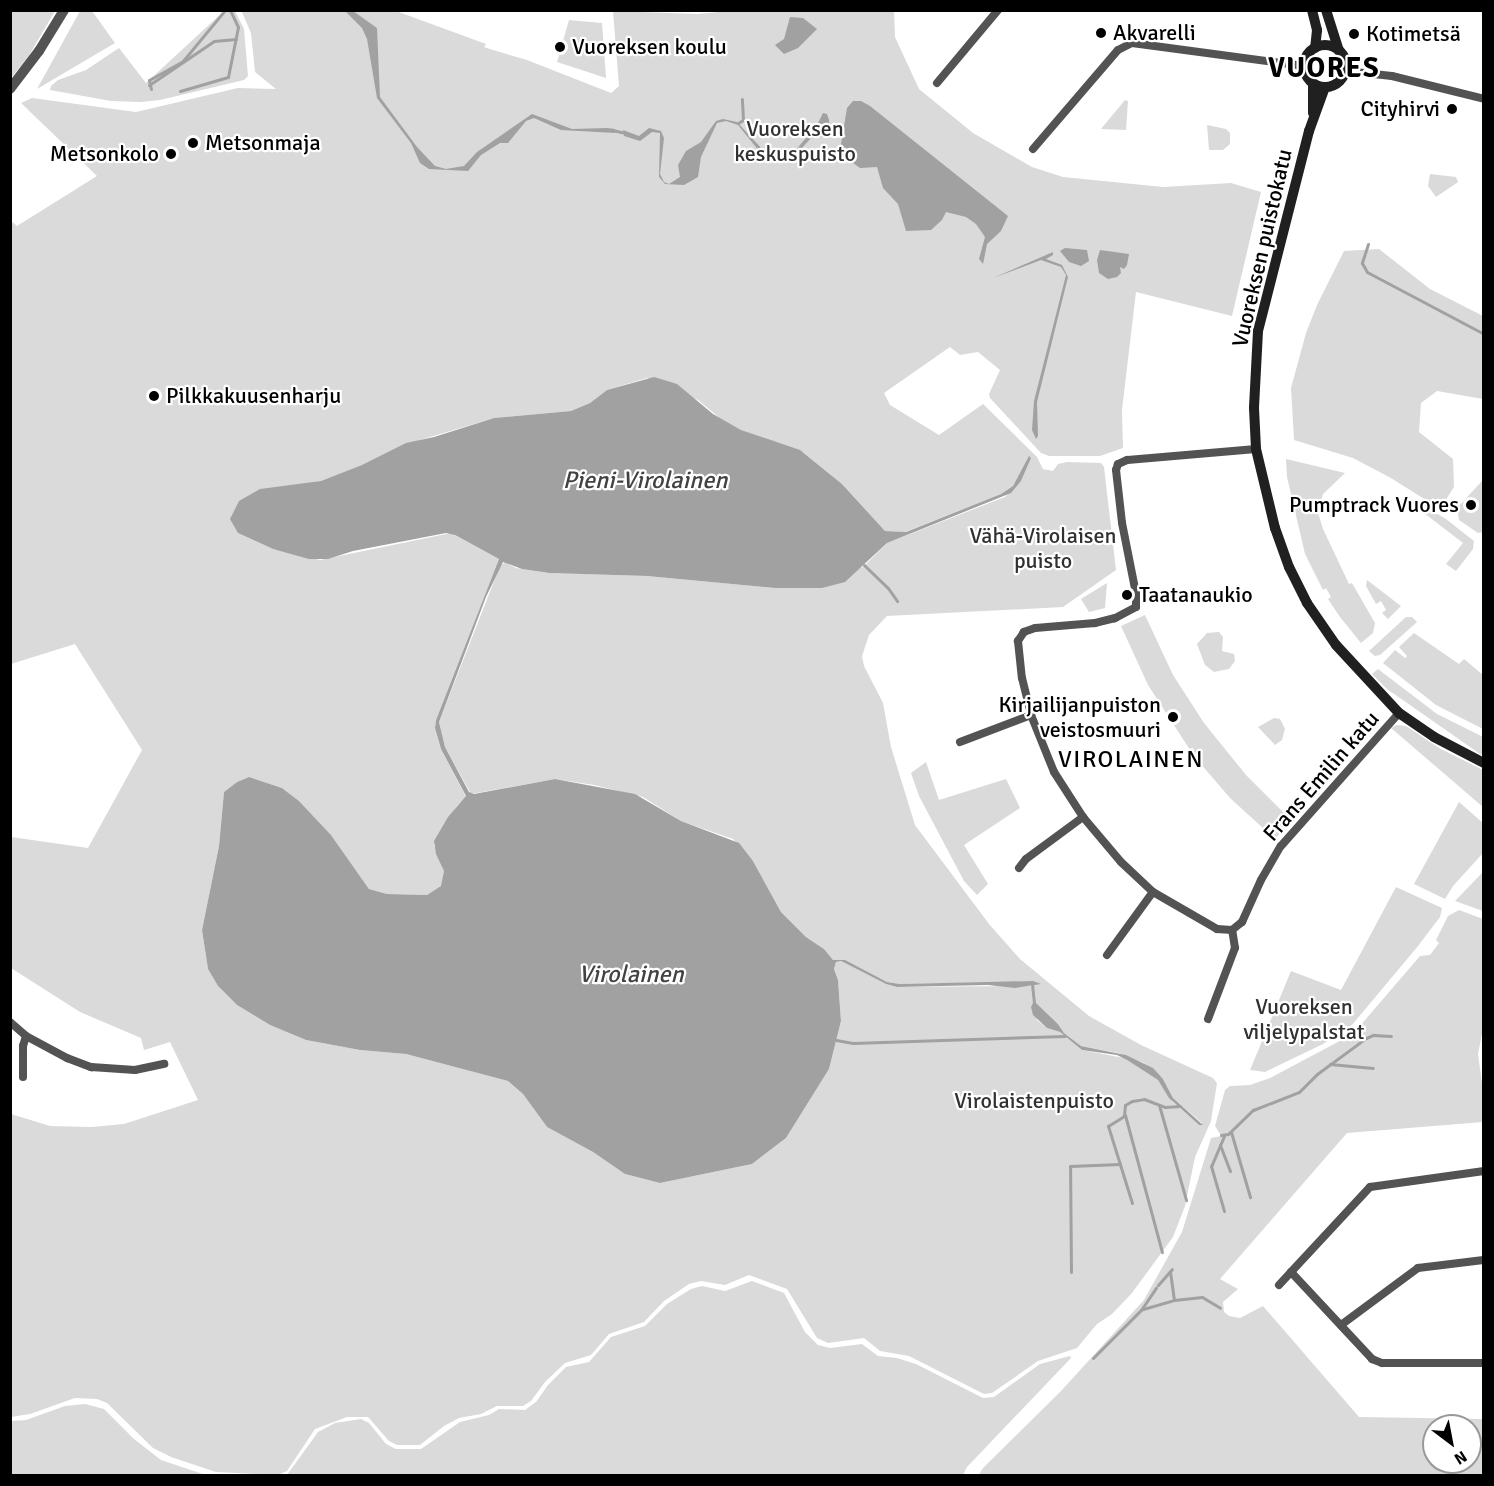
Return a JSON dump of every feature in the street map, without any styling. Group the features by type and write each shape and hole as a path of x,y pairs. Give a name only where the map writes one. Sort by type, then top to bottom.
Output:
{"main road":[{"path":"1312,10 1317,30 1315,48"},
{"path":"1326,10 1339,51"},
{"path":"1332,46 1339,51 1344,57 1346,71 1334,85 1325,87 1308,79 1304,66 1307,56 1315,48 1332,46"},
{"name":"Vuoreksen puistokatu","path":"1312,119 1313,83"},
{"name":"Vuoreksen puistokatu","path":"1325,87 1312,119 1258,331 1254,408 1256,449 1275,528 1289,567 1307,603 1336,645 1399,713 1434,737 1484,763"}],"street":[{"path":"10,89 39,51 64,10"},
{"path":"937,83 998,10"},
{"path":"1033,149 1118,50 1138,42 1304,66"},
{"path":"1346,71 1392,76 1484,99"},
{"path":"1208,1019 1235,948 1232,930 1217,929 1153,892 1121,862 1083,817 1054,772 1031,715 1018,641 1023,632 1035,628 1095,623 1132,611 1137,603 1122,523 1116,470 1118,464 1127,460 1256,449"},
{"name":"Frans Emilin katu","path":"1232,930 1242,922 1281,846 1399,713"},
{"path":"960,742 1031,715"},
{"path":"1019,868 1026,859 1083,817"},
{"path":"1107,955 1153,892"},
{"path":"10,1022 26,1036 67,1058 91,1067 135,1070 164,1064"},
{"path":"22,1077 23,1046 26,1036"},
{"path":"1279,1286 1370,1187 1484,1171"},
{"path":"1341,1325 1412,1271 1484,1260"},
{"path":"1291,1272 1366,1354 1379,1362 1484,1363"}],"green space":[{"path":"241,10 396,11 486,44 484,47 527,60 611,93 619,86 613,11 697,14 741,10 894,11 895,37 919,89 973,133 1032,167 1063,177 1163,187 1231,183 1261,192 1232,316 1136,292 1122,410 1123,448 1100,456 1049,456 1041,453 990,398 989,394 1000,370 978,352 960,355 950,347 884,393 890,405 939,435 983,404 1037,457 1043,469 1053,471 1058,464 1067,462 1101,463 1104,467 1116,570 1063,607 887,616 869,635 862,656 864,666 883,703 891,747 915,825 989,924 1020,959 1089,1016 1141,1045 1213,1078 1217,1083 1211,1121 1195,1157 1185,1206 1173,1237 1132,1293 1112,1314 1097,1324 1077,1348 1038,1361 992,1393 984,1394 909,1356 880,1351 864,1338 828,1343 817,1338 787,1289 749,1275 725,1285 701,1281 689,1284 664,1301 644,1322 609,1334 591,1355 565,1363 545,1382 531,1401 523,1406 497,1406 481,1414 459,1418 444,1426 420,1445 397,1445 389,1441 368,1417 347,1417 315,1429 287,1471 278,1475 216,1472 171,1457 153,1448 107,1403 97,1399 75,1398 30,1414 11,1417 11,1114 50,1126 91,1127 124,1124 198,1100 170,1042 144,1050 141,1038 80,1012 11,968 11,837 88,848 142,750 75,644 11,664 10,220 17,226 97,176 21,103 32,98 136,112 238,88 276,89 255,72 251,33","holes":["647,378 698,400 722,420 741,430 804,453 842,484 885,531 905,532 1001,494 1013,486 1031,457 1021,481 1005,497 887,543 864,566 822,588 775,588 647,576 549,573 516,568 505,562 500,566 439,722 445,747 471,794 555,779 594,785 643,797 681,821 733,839 753,861 781,912 806,937 824,949 833,960 844,960 887,982 900,984 1013,982 1035,986 897,987 886,984 841,961 836,962 834,969 838,980 841,1021 829,1069 786,1138 752,1164 660,1183 625,1174 593,1152 547,1127 523,1094 508,1081 406,1054 360,1050 306,1040 270,1025 237,1005 218,986 208,969 202,930 219,846 224,792 237,782 249,777 282,788 299,801 331,835 369,889 387,894 427,895 442,886 444,871 434,845 456,807 466,797 441,749 435,728 436,720 499,559 451,533 320,560 273,549 238,533 296,486 321,481 420,440 494,418 571,411 590,403 607,390","1034,1001 1064,1033 1081,1046 1119,1053 1144,1063 1163,1079 1173,1098 1202,1123 1199,1125 1173,1102 1158,1080 1124,1058 1082,1050 1060,1032 1047,1028 1037,1020"]},
{"path":"10,11 55,11 28,57 11,78"},
{"path":"80,11 92,11 115,43 37,89"},
{"path":"224,11 235,11 244,29 248,76 244,80 160,100 141,102 111,101 50,90 58,80 86,70 119,48 146,83"},
{"path":"569,20 602,23 606,78 557,62"},
{"path":"1125,100 1128,101 1126,130 1101,129"},
{"path":"1207,125 1226,129 1230,133 1230,144 1223,150 1209,150"},
{"path":"1430,174 1456,177 1458,182 1436,197 1428,186"},
{"path":"1379,249 1430,289 1483,316 1483,399 1437,391 1421,403 1419,432 1453,459 1454,487 1440,509 1391,478 1353,458 1294,440 1291,388 1306,333 1317,305 1344,251"},
{"path":"1286,459 1345,473 1323,494 1318,513 1323,529 1349,584 1352,583 1375,623 1373,633 1361,643 1328,599 1331,597 1326,588 1323,590 1305,554 1287,477"},
{"name":"Pumptrack Vuores","path":"1483,480 1483,532 1478,533 1459,520 1457,508"},
{"path":"1412,499 1446,519 1474,541 1473,549 1456,571 1446,564 1463,543 1411,503"},
{"path":"1367,580 1401,606 1388,619 1382,613 1386,610 1381,601 1376,604 1366,586"},
{"path":"1107,583 1105,608 1089,612 1081,599"},
{"path":"1145,615 1173,675 1204,723 1246,775 1291,820 1275,839 1230,798 1194,756 1148,685 1121,626"},
{"path":"1406,617 1412,617 1417,622 1380,655 1375,656 1369,651"},
{"path":"1219,632 1223,637 1222,651 1234,654 1235,661 1229,669 1214,672 1205,665 1197,644 1207,633"},
{"path":"1414,633 1459,664 1464,659 1483,675 1483,729 1436,705 1383,663 1395,650 1405,658 1407,656 1399,647"},
{"path":"1378,669 1437,714 1483,737 1483,756 1387,689 1372,674"},
{"path":"1274,718 1280,719 1285,729 1282,740 1275,745 1258,727"},
{"path":"1397,725 1406,726 1439,748 1483,770 1483,807 1391,728"},
{"path":"926,762 939,800 1006,779 1020,808 964,845 988,884 977,895 964,881 919,796 911,773"},
{"path":"1459,802 1483,823 1483,853 1453,886 1445,899 1414,884"},
{"path":"1483,872 1483,911 1455,901"},
{"name":"Vuoreksen viljelypalstat","path":"1396,887 1442,908 1440,917 1418,946 1352,1025 1323,1044 1265,1072 1250,1070 1291,971 1341,990"},
{"path":"1459,910 1483,919 1484,1023 1478,1054 1483,1090 1483,1122 1347,1133 1220,1279 1238,1289 1223,1302 1224,1312 1229,1316 1240,1318 1263,1306 1359,1417 1422,1418 1422,1474 1482,1474 1483,1419 1483,1475 979,1475 983,1468 1061,1391 1144,1300 1182,1232 1211,1138 1221,1136 1215,1126 1225,1090 1230,1086 1250,1085 1270,1078 1353,1034 1420,956 1430,955 1439,943 1436,940 1448,916"},
{"path":"752,1281 784,1293 805,1332 818,1345 830,1348 862,1344 878,1356 897,1358 916,1364 983,1398 994,1397 1040,1364 1070,1356 1071,1358 967,1467 963,1475 287,1475 318,1432 335,1423 361,1419 369,1423 386,1444 396,1449 421,1449 460,1422 489,1415 499,1409 525,1410 536,1402 548,1385 566,1367 589,1362 611,1337 645,1326 667,1304 691,1289 702,1286 725,1291"},
{"path":"85,1404 104,1409 134,1439 161,1460 206,1475 11,1475 11,1421 26,1420 65,1406"}],"water":[{"path":"345,11 353,11 377,28 380,97 417,147 435,166 446,169 464,166 477,152 532,114 572,129 607,128 615,129 615,133 561,130 534,118 526,121 508,143 500,143 481,155 468,171 429,169 420,163 411,143 377,98 367,39 362,28"},
{"path":"790,17 803,18 817,29 798,48 784,54 775,45 784,39"},
{"path":"853,101 861,101 870,106 1008,216 1001,231 987,244 983,264 979,259 985,237 976,224 966,217 946,212 942,220 931,230 906,231 898,204 883,188 877,167 860,168 842,155 840,150 847,108"},
{"path":"823,113 827,114 829,120 830,136 811,138 793,158 780,162 764,157 738,125 726,121 717,123 701,157 698,177 684,185 665,184 659,177 660,133 652,132 640,141 624,136 623,130 639,136 649,128 661,131 664,138 660,174 664,182 669,184 680,177 678,165 686,151 701,142 716,121 723,119 737,122 765,152 779,158 794,152 817,125"},
{"path":"1065,248 1087,250 1089,261 1081,266 1069,262 1060,251"},
{"path":"1100,250 1129,254 1127,265 1124,269 1120,267 1121,273 1117,277 1108,279 1099,273 1097,260"},
{"path":"1053,252 1053,255 1046,259 1062,265 1068,277 1037,402 1038,436 1036,439 1032,430 1034,401 1066,275 1061,267 1041,260 993,278"},
{"name":"Virolainen","path":"654,377 677,384 713,414 741,430 800,450 842,484 885,531 906,532 1001,494 1013,486 1029,456 1031,458 1021,481 1011,493 887,543 845,582 822,588 775,588 647,576 549,573 522,569 503,562 486,597 439,722 445,747 469,792 474,794 555,779 635,794 681,821 739,843 753,861 781,912 806,937 824,949 833,960 845,960 887,982 900,984 1033,981 1041,984 1015,988 988,985 897,987 886,984 841,961 836,962 834,969 838,980 841,1021 829,1069 786,1138 752,1164 660,1183 625,1174 593,1152 547,1127 523,1094 508,1081 406,1054 360,1050 306,1040 270,1025 237,1005 218,986 208,969 202,930 219,846 224,792 237,782 249,777 282,788 299,801 331,835 369,889 387,894 427,895 441,886 444,871 436,854 434,841 448,817 466,796 441,749 435,728 436,720 499,559 455,535 446,533 353,551 328,559 309,559 273,549 238,533 230,519 239,501 260,489 321,481 362,465 406,443 434,437 494,418 571,411 590,403 607,390"},
{"path":"1034,1001 1064,1033 1081,1046 1126,1055 1153,1068 1163,1079 1173,1098 1203,1125 1199,1125 1169,1098 1158,1080 1127,1060 1117,1055 1082,1050 1060,1032 1047,1028 1033,1015 1031,1007"}],"waterway":[{"path":"151,89 149,80 182,62 225,10"},
{"path":"180,91 228,77 238,27 230,10"},
{"path":"149,85 214,41 236,39"},
{"path":"738,123 743,120 742,99"},
{"path":"612,130 626,133"},
{"path":"1368,244 1362,263 1367,272 1484,334"},
{"path":"864,565 888,588 897,601"},
{"path":"1032,984 1034,1003"},
{"path":"1221,1135 1228,1134 1253,1110 1299,1092 1317,1074 1366,1038 1373,1035 1391,1036"},
{"path":"836,1040 853,1043 1065,1036"},
{"path":"1330,1064 1373,1068"},
{"path":"1132,1203 1108,1126 1124,1116 1125,1105 1132,1101 1144,1099 1165,1107 1180,1106"},
{"path":"1159,1105 1186,1200"},
{"path":"1125,1115 1162,1252"},
{"path":"1231,1132 1250,1197"},
{"path":"1224,1136 1211,1166 1224,1211"},
{"path":"1220,1145 1230,1171"},
{"path":"1071,1272 1070,1166 1120,1164"},
{"path":"1158,1285 1172,1269"},
{"path":"1143,1309 1174,1300 1170,1272"},
{"path":"1093,1358 1141,1310 1156,1288"},
{"path":"1174,1300 1202,1297 1220,1308"}],"place":[{"name":"Akvarelli","path":"1101,33"},
{"name":"Kotimetsä","path":"1354,34"},
{"name":"Vuoreksen koulu","path":"560,47"},
{"name":"Cityhirvi","path":"1452,109"},
{"name":"Metsonmaja","path":"193,143"},
{"name":"Metsonkolo","path":"171,154"},
{"name":"Pilkkakuusenharju","path":"154,396"},
{"name":"Pumptrack Vuores","path":"1471,505"},
{"name":"Taatanaukio","path":"1127,595"},
{"name":"Kirjailijanpuiston veistosmuuri","path":"1173,717"}],"district":[{"name":"VUORES","path":"1324,68"},
{"name":"VIROLAINEN","path":"1131,760"}],"park label":[{"name":"Vuoreksen keskuspuisto","path":"795,140"},
{"name":"Vähä-Virolaisen puisto","path":"1043,548"},
{"name":"Virolaistenpuisto","path":"1034,1101"}],"water label":[{"name":"Pieni-Virolainen","path":"645,481"}]}
